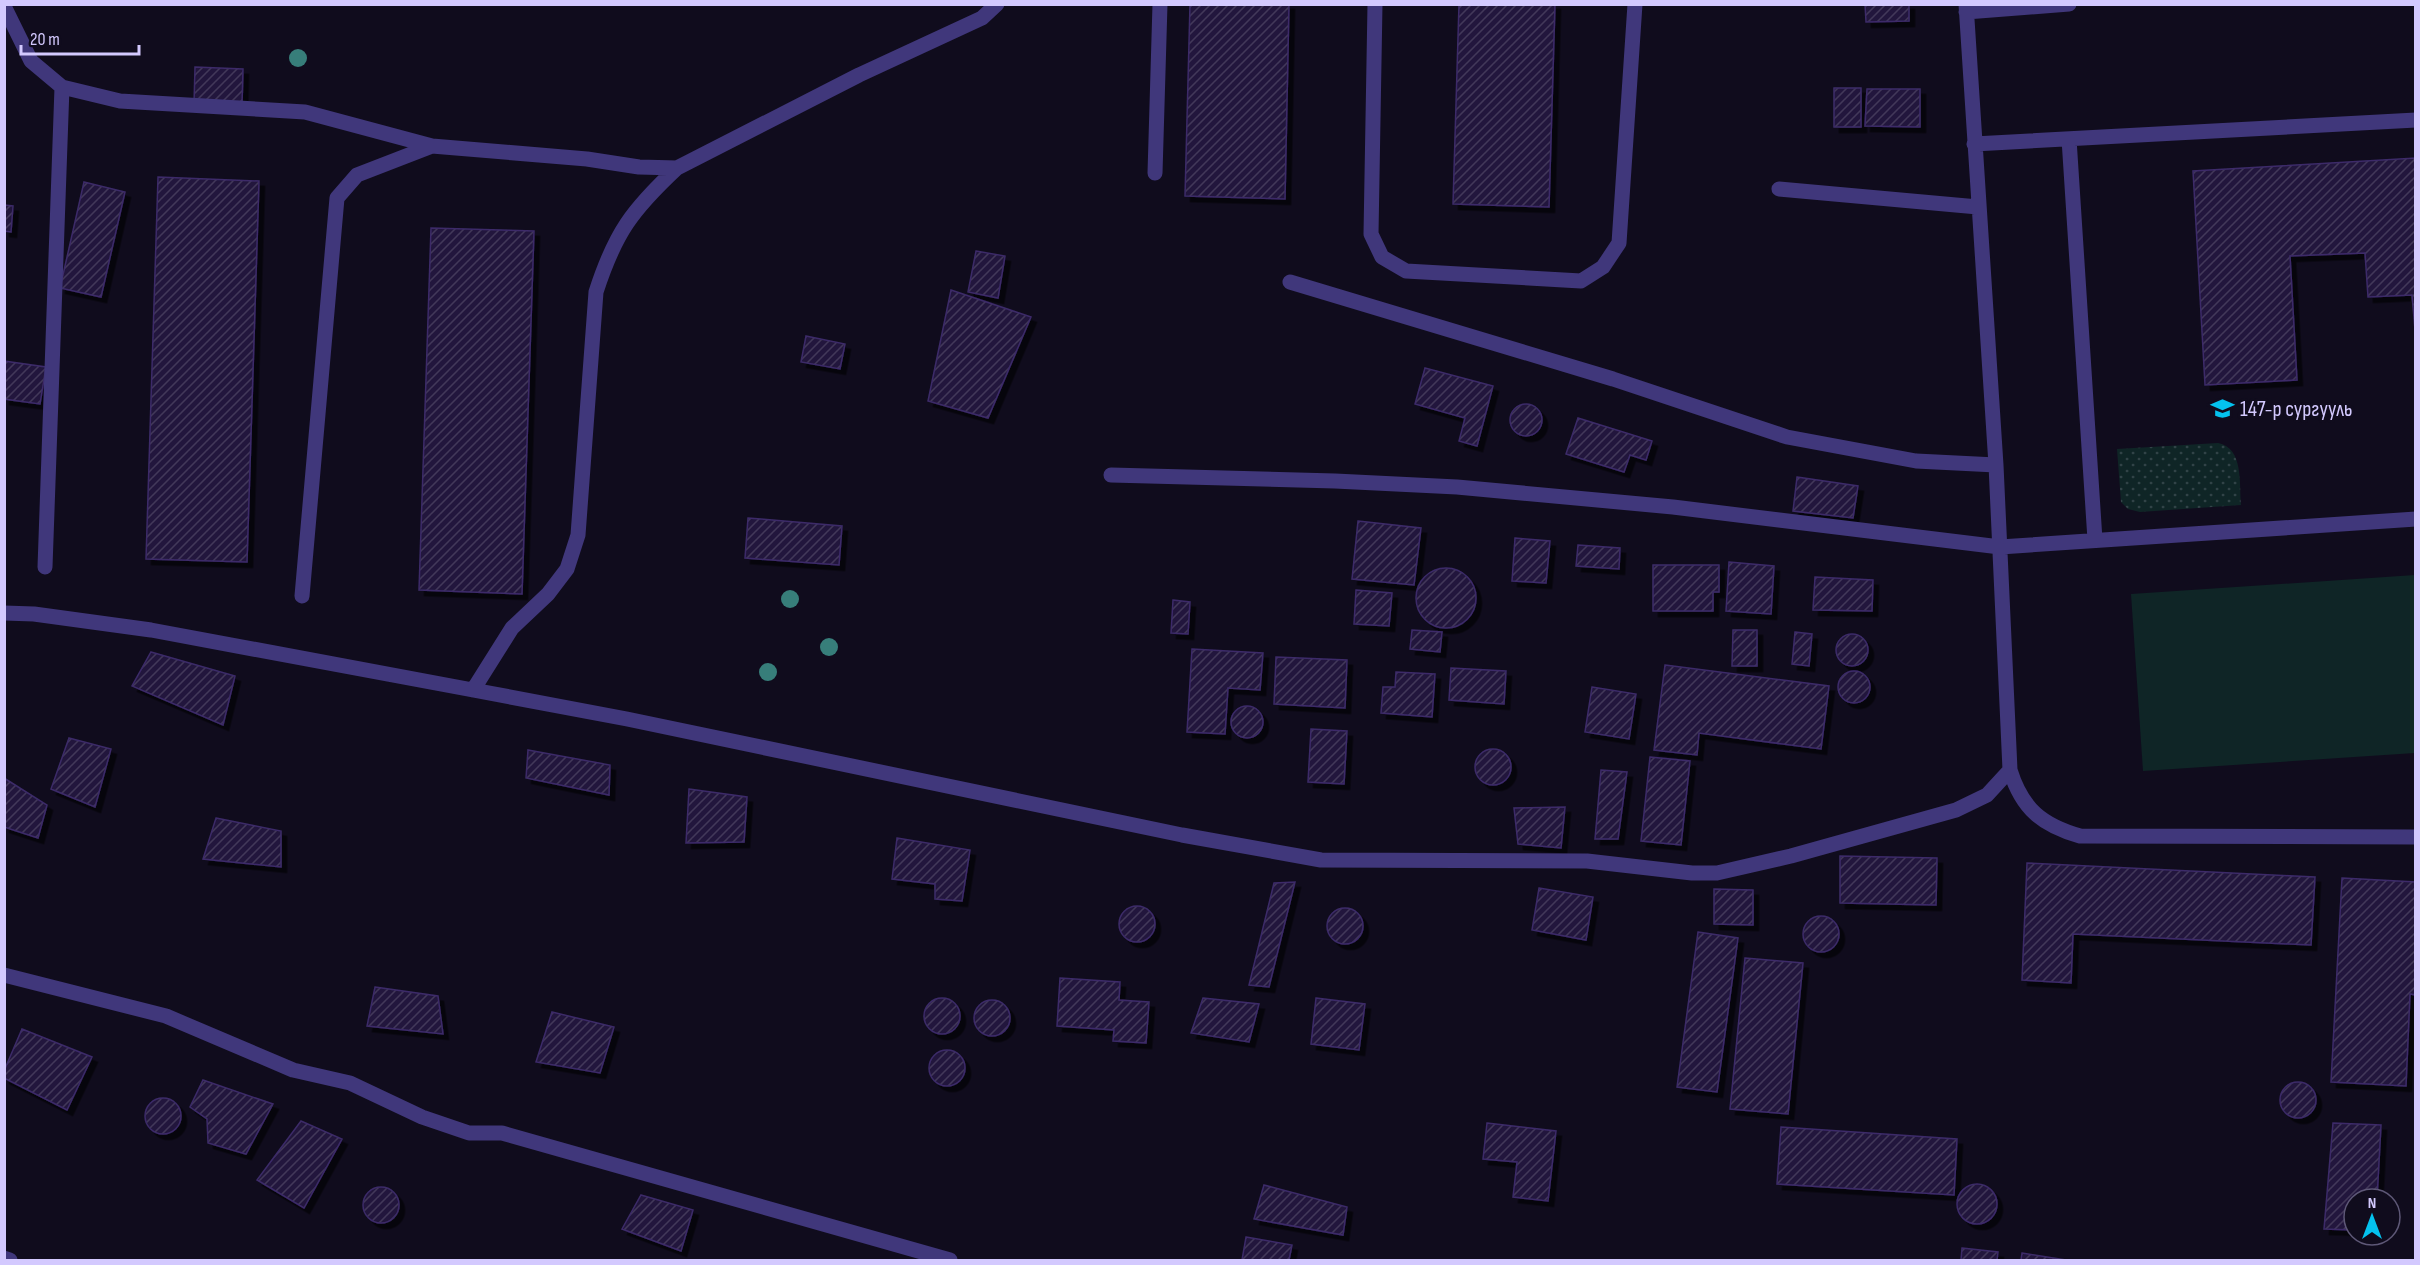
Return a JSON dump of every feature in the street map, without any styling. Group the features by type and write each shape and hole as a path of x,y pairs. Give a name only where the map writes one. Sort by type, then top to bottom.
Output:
{"street":[{"path":"473,690 512,628 548,594 567,569 578,535 596,292 608,255 625,224 647,196 677,168 859,75 982,18 997,4"},
{"path":"1155,173 1160,4"},
{"path":"1375,4 1371,234 1382,257 1406,271 1581,281 1603,267 1619,243 1635,4"},
{"path":"2069,4 1966,8 1996,465 2010,770 2018,793 2031,810 2056,828 2080,836 2415,837"},
{"path":"4,6 31,61 62,87 120,101 305,112 432,146 587,159 639,167 677,168"},
{"path":"45,567 62,87"},
{"path":"1974,144 2415,120"},
{"path":"2069,139 2095,540"},
{"path":"302,596 337,198 357,175 432,146"},
{"path":"1779,189 1978,207"},
{"path":"1290,282 1612,379 1787,436 1916,461 1996,465"},
{"path":"1111,475 1457,487 1673,507 2000,547 2415,519"},
{"path":"4,613 34,614 150,630 473,690 627,719 1182,835 1321,860 1587,861 1692,873 1717,873 1791,856 1956,810 1987,795 2010,770"},
{"path":"4,975 166,1016 293,1070 350,1083 422,1117 469,1132 502,1132 950,1260"},
{"path":"4,1258 10,1260"}],"green space":[{"path":"2218,443 2226,446 2236,459 2240,477 2241,505 2140,512 2128,509 2121,502 2117,449"},
{"path":"2415,575 2415,753 2143,771 2131,594"}],"building":[{"path":"1190,4 1289,4 1285,199 1185,196"},
{"path":"1459,4 1555,4 1549,207 1453,204"},
{"path":"1865,4 1909,4 1909,21 1866,22"},
{"path":"195,67 243,69 242,105 194,104"},
{"path":"1834,88 1861,88 1861,127 1834,127"},
{"path":"1867,89 1920,89 1920,127 1865,126"},
{"path":"2416,158 2416,342 2412,295 2368,297 2365,253 2290,256 2297,380 2205,385 2193,171"},
{"path":"158,177 259,181 247,562 146,559"},
{"path":"84,182 125,192 101,297 60,288"},
{"path":"4,205 13,206 11,232 4,231"},
{"path":"431,228 534,231 522,594 419,590"},
{"path":"976,251 1005,256 998,298 968,292"},
{"path":"951,290 1031,317 988,418 928,401"},
{"path":"806,336 845,344 840,369 801,362"},
{"path":"4,361 46,367 40,404 4,399"},
{"path":"1425,368 1493,386 1477,446 1459,441 1465,418 1415,404"},
{"path":"1526,404 1537,409 1542,420 1537,431 1526,436 1515,431 1510,420 1515,409"},
{"path":"1578,418 1652,441 1646,460 1630,455 1624,472 1566,454"},
{"path":"1797,477 1858,486 1853,518 1793,511"},
{"path":"748,518 842,526 839,565 745,558"},
{"path":"1358,521 1421,528 1414,585 1352,579"},
{"path":"1515,538 1550,541 1546,583 1512,581"},
{"path":"1578,545 1620,548 1619,569 1576,566"},
{"path":"1729,562 1774,566 1771,614 1726,611"},
{"path":"1653,565 1719,565 1719,592 1713,592 1713,611 1653,611"},
{"path":"1440,568 1452,568 1468,576 1474,586 1476,598 1474,610 1468,620 1452,628 1440,628 1424,620 1416,604 1416,592 1424,576"},
{"path":"1815,577 1873,580 1872,611 1813,610"},
{"path":"1356,590 1392,593 1389,626 1354,624"},
{"path":"1173,600 1190,602 1188,634 1171,633"},
{"path":"1412,630 1442,632 1440,652 1410,649"},
{"path":"1733,630 1757,630 1757,666 1732,666"},
{"path":"1795,632 1812,634 1809,666 1792,664"},
{"path":"1852,634 1863,639 1868,650 1863,661 1852,666 1841,661 1836,650 1841,639"},
{"path":"1192,649 1263,653 1260,690 1228,688 1225,734 1187,732"},
{"path":"151,652 235,676 223,725 132,686"},
{"path":"1276,657 1347,660 1345,708 1274,704"},
{"path":"1665,665 1829,686 1821,749 1699,733 1697,755 1654,750"},
{"path":"1451,668 1506,671 1504,704 1449,700"},
{"path":"1854,671 1865,676 1870,687 1865,698 1854,703 1843,698 1838,687 1843,676"},
{"path":"1396,672 1435,674 1432,717 1381,713 1383,687 1395,687"},
{"path":"1592,687 1636,694 1629,739 1585,732"},
{"path":"1247,706 1258,711 1263,722 1258,733 1247,738 1236,733 1231,722 1236,711"},
{"path":"1311,729 1347,731 1344,784 1308,782"},
{"path":"69,738 111,749 95,807 51,789"},
{"path":"1493,749 1506,754 1511,767 1506,780 1493,785 1480,780 1475,767 1480,754"},
{"path":"528,750 610,765 609,795 526,778"},
{"path":"1650,757 1690,761 1681,845 1641,841"},
{"path":"1601,770 1627,772 1618,839 1595,839"},
{"path":"4,778 47,805 38,838 4,827"},
{"path":"689,789 747,797 744,842 686,843"},
{"path":"1565,807 1561,848 1518,844 1514,808"},
{"path":"216,818 281,831 281,867 203,859"},
{"path":"897,838 970,850 962,901 935,899 935,884 892,879"},
{"path":"1840,856 1937,858 1936,905 1840,903"},
{"path":"2027,863 2315,877 2311,945 2073,934 2071,983 2022,980"},
{"path":"2342,878 2416,882 2416,995 2410,994 2406,1086 2331,1082"},
{"path":"1295,882 1269,987 1249,985 1274,883"},
{"path":"1539,888 1593,897 1586,940 1532,930"},
{"path":"1714,889 1753,890 1753,925 1714,924"},
{"path":"1137,906 1150,911 1155,924 1150,937 1137,942 1124,937 1119,924 1124,911"},
{"path":"1345,908 1358,913 1363,926 1358,939 1345,944 1332,939 1327,926 1332,913"},
{"path":"1821,916 1834,921 1839,934 1834,947 1821,952 1808,947 1803,934 1808,921"},
{"path":"1698,932 1738,938 1717,1092 1677,1087"},
{"path":"1745,958 1803,963 1788,1114 1730,1109"},
{"path":"1060,978 1120,982 1119,1000 1149,1002 1146,1043 1113,1041 1114,1030 1057,1026"},
{"path":"375,987 438,996 443,1034 367,1026"},
{"path":"942,998 955,1003 960,1016 955,1029 942,1034 929,1029 924,1016 929,1003"},
{"path":"1203,998 1259,1004 1249,1042 1191,1033"},
{"path":"1316,998 1365,1004 1359,1050 1311,1044"},
{"path":"992,1000 1005,1005 1010,1018 1005,1031 992,1036 979,1031 974,1018 979,1005"},
{"path":"552,1012 614,1027 600,1073 536,1062"},
{"path":"22,1029 92,1057 67,1110 4,1078 4,1071"},
{"path":"947,1050 960,1055 965,1068 960,1081 947,1086 934,1081 929,1068 934,1055"},
{"path":"203,1080 273,1104 246,1154 208,1143 207,1119 190,1107"},
{"path":"2298,1082 2311,1087 2316,1100 2311,1113 2298,1118 2285,1113 2280,1100 2285,1087"},
{"path":"163,1098 176,1103 181,1116 176,1129 163,1134 150,1129 145,1116 150,1103"},
{"path":"301,1121 342,1139 304,1208 257,1180"},
{"path":"1487,1123 1556,1131 1548,1201 1513,1197 1517,1162 1483,1159"},
{"path":"2333,1123 2381,1125 2378,1187 2342,1187 2342,1230 2324,1229"},
{"path":"1781,1127 1957,1139 1954,1195 1777,1184"},
{"path":"1977,1184 1985,1185 1991,1190 1996,1196 1996,1212 1991,1218 1985,1223 1977,1224 1969,1223 1963,1218 1958,1212 1957,1204 1958,1196 1963,1190 1969,1185"},
{"path":"1264,1185 1347,1207 1343,1235 1254,1219"},
{"path":"381,1187 394,1192 399,1205 394,1218 381,1223 368,1218 363,1205 368,1192"},
{"path":"641,1195 693,1210 681,1251 622,1229"},
{"path":"1246,1237 1292,1245 1289,1260 1242,1260"},
{"path":"1962,1248 1998,1252 1997,1260 1961,1260"},
{"path":"2022,1253 2066,1260 2021,1260"}],"place":[{"name":"147-р сургууль","path":"2222,409"}]}
